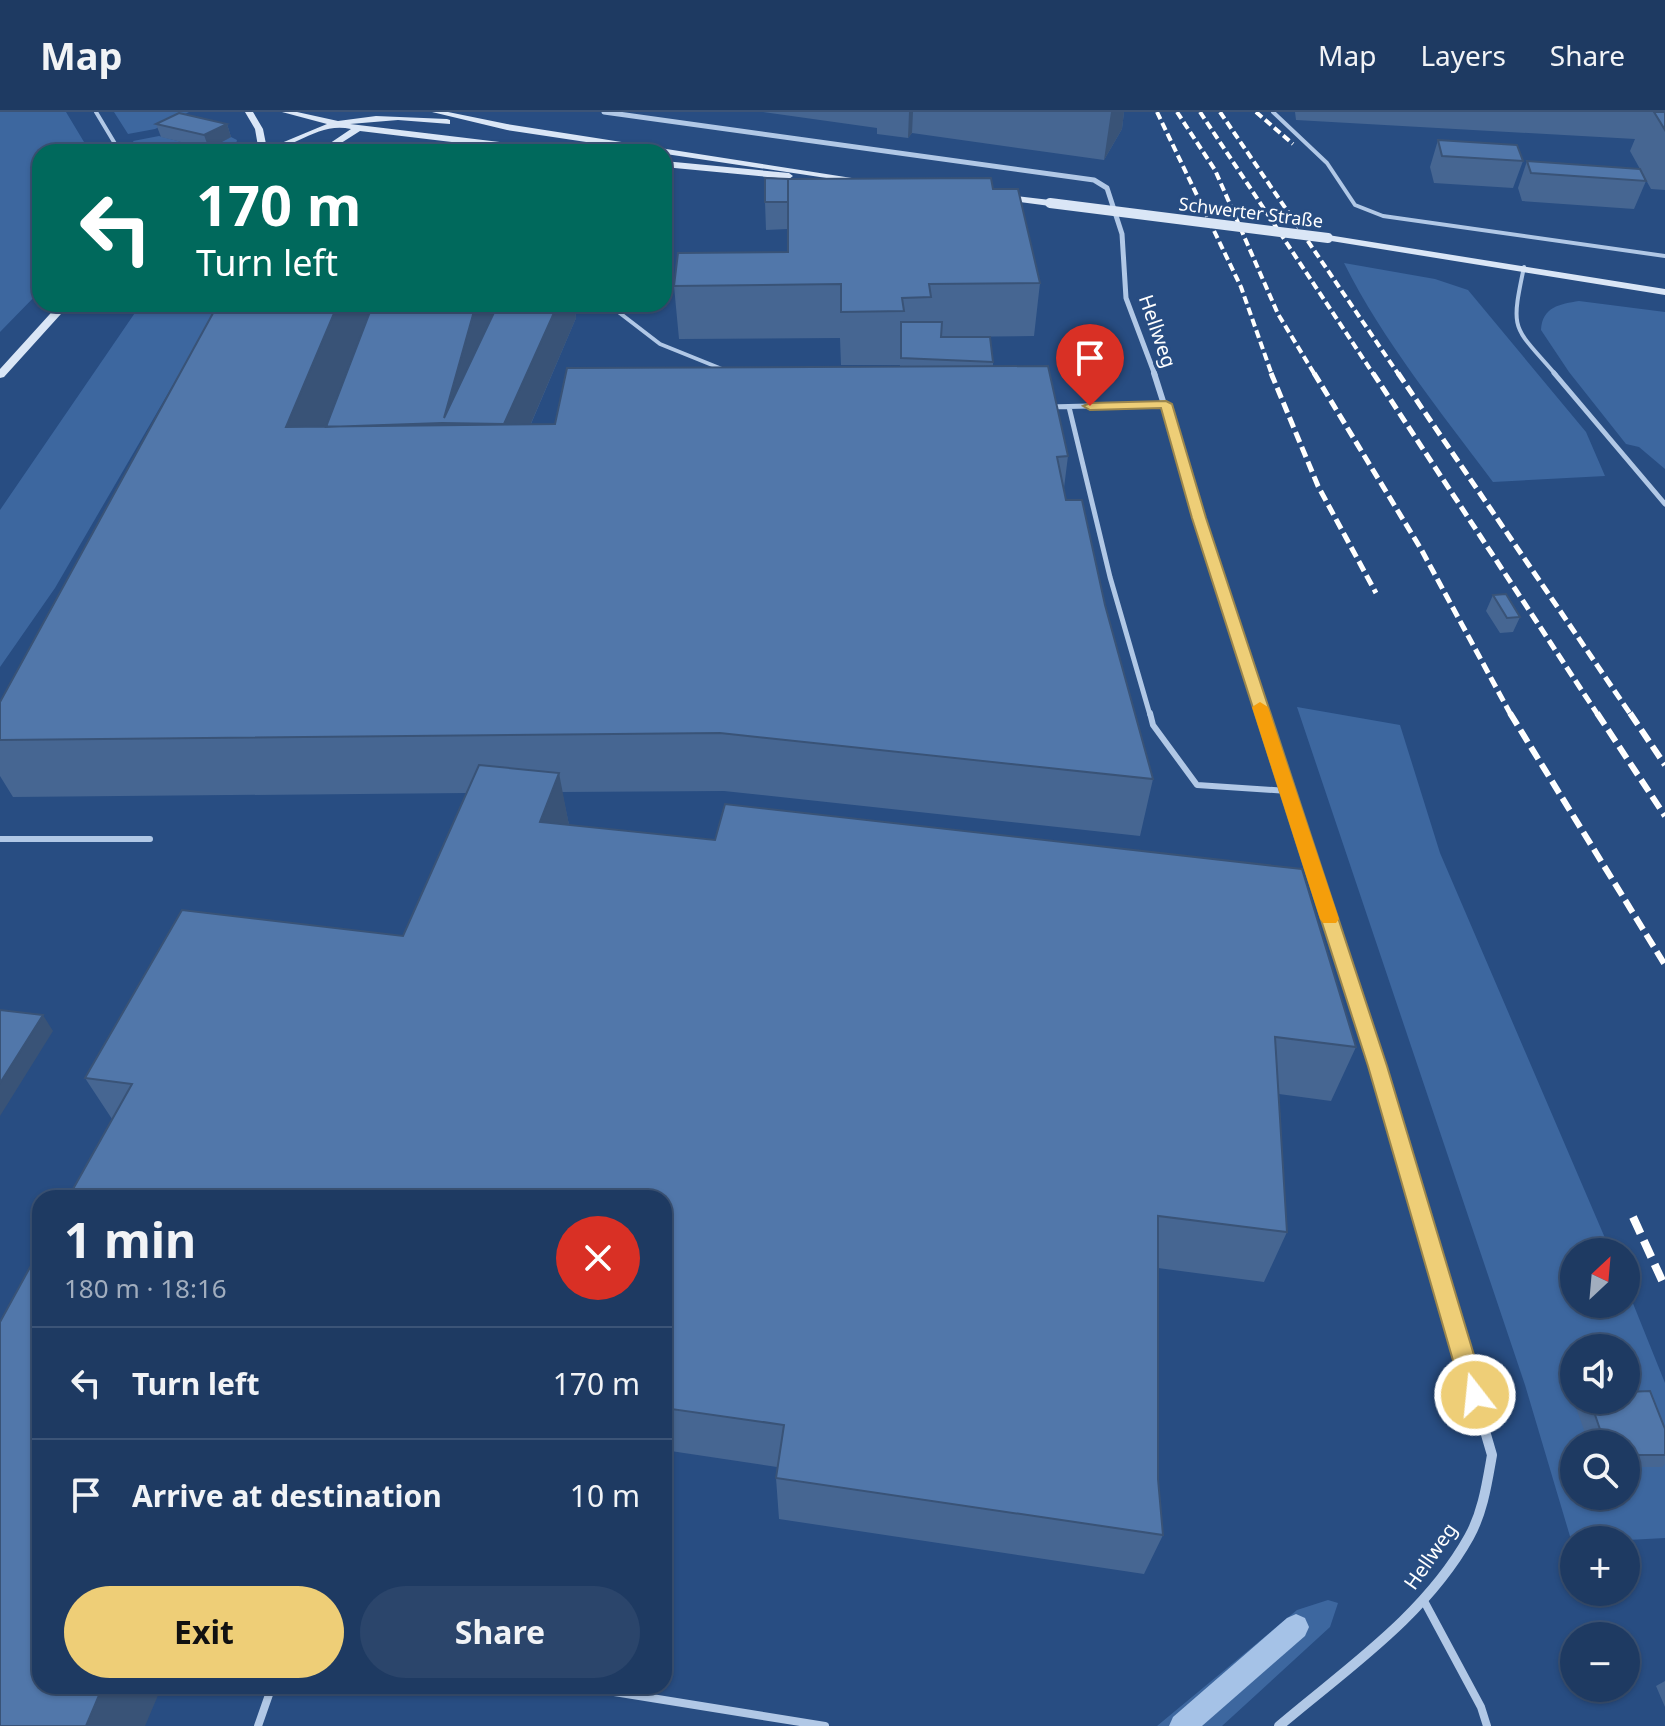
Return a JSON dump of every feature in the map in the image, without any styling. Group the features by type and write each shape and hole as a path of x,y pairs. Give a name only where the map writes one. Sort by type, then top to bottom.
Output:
{"main road":[{"path":"249,112 264,144"},
{"path":"286,112 332,123"},
{"path":"436,112 507,127"},
{"path":"281,144 332,123 403,117 507,127 625,144"},
{"path":"330,144 357,119"},
{"path":"357,119 509,144"},
{"path":"672,151 871,182"},
{"path":"672,165 760,176 831,177"},
{"name":"Schwerter Straße","path":"993,196 1328,238 1665,292"},
{"path":"0,375 58,312"}],"street":[{"name":"Hellweg","path":"604,112 1094,180 1107,188 1122,234 1126,298 1166,404 1378,1066 1492,1455 1485,1493 1469,1536 1424,1601 1279,1726"}],"lane":[{"path":"96,112 115,144"},
{"path":"1273,112 1327,163 1355,205 1383,216 1665,256"},
{"path":"1524,267 1514,316 1518,331 1665,504"},
{"path":"616,312 630,327 683,358 728,371"},
{"path":"1038,407 1166,404"},
{"path":"1069,407 1110,577 1153,725 1197,785 1288,791"},
{"path":"0,839 150,839"},
{"path":"1424,1601 1487,1726"},
{"path":"258,1726 269,1694"},
{"path":"627,1694 825,1726"}],"shaded area":[{"path":"0,112 66,112 85,144 32,144 32,299 0,332"},
{"path":"114,112 189,112 155,129 128,134"},
{"path":"159,136 189,144 135,144 133,141"},
{"path":"231,137 237,140 236,144 218,144"},
{"path":"1344,263 1435,279 1468,290 1586,432 1605,476 1493,482 1395,348"},
{"path":"1579,301 1665,312 1665,469 1639,447 1626,444 1569,372 1541,330 1545,316 1553,308"},
{"path":"136,312 215,312 55,588 0,667 0,510"},
{"path":"1297,707 1400,725 1440,853 1605,1238 1560,1238 1560,1318 1639,1318 1665,1383 1665,1538 1640,1539 1640,1526 1567,1526 1562,1510 1640,1510 1640,1430 1560,1430 1560,1503 1525,1385"},
{"path":"1328,1600 1338,1603 1330,1627 1222,1726 1157,1726 1297,1610"}],"building":[{"path":"1654,112 1665,112 1665,130"},
{"path":"179,113 227,124 204,135 156,124"},
{"path":"1438,140 1517,145 1523,161 1442,156"},
{"path":"1527,161 1640,169 1646,181 1531,173"},
{"path":"765,178 788,179 788,202 765,202"},
{"path":"991,178 993,189 1018,189 1040,283 929,284 931,297 902,298 904,311 841,312 841,284 674,286 678,253 788,252 788,179"},
{"path":"214,312 335,312 286,427 555,424 567,368 1048,366 1068,456 1057,457 1066,500 1082,500 1105,605 1153,779 720,733 0,740 0,702"},
{"path":"370,312 474,312 444,418 494,312 554,312 504,424 326,427"},
{"path":"901,322 942,322 941,337 990,337 993,362 901,358"},
{"path":"1506,594 1520,617 1507,618 1493,595"},
{"path":"479,765 559,773 540,822 715,840 725,804 1302,869 1356,1047 1275,1037 1287,1232 1158,1216 1158,1479 1163,1535 776,1478 784,1425 672,1409 672,1190 72,1190 132,1084 85,1078 182,910 403,936"},
{"path":"0,1010 43,1015 0,1083"},
{"path":"32,1264 32,1694 100,1694 86,1726 0,1726 0,1322"},
{"path":"1640,1391 1650,1391 1665,1429 1665,1455 1640,1455 1640,1430 1600,1430 1595,1414 1640,1414"}],"waterway":[{"path":"1182,1726 1296,1627"}],"railway":[{"path":"1157,112 1241,287 1272,375"},
{"path":"1177,112 1215,170 1278,314 1315,375"},
{"path":"1200,112 1374,375"},
{"path":"1220,112 1399,375"},
{"path":"1256,112 1293,144"},
{"path":"1271,373 1318,486 1376,593"},
{"path":"1314,373 1421,549 1511,715"},
{"path":"1373,373 1598,715"},
{"path":"1398,373 1631,715"},
{"path":"1510,713 1665,965"},
{"path":"1597,713 1665,816"},
{"path":"1630,713 1665,765"},
{"path":"1633,1217 1665,1287"}],"slow traffic":[{"path":"1260,707 1329,919"}],"route":[{"path":"1090,406 1166,404 1199,518 1378,1066 1475,1395"}]}
